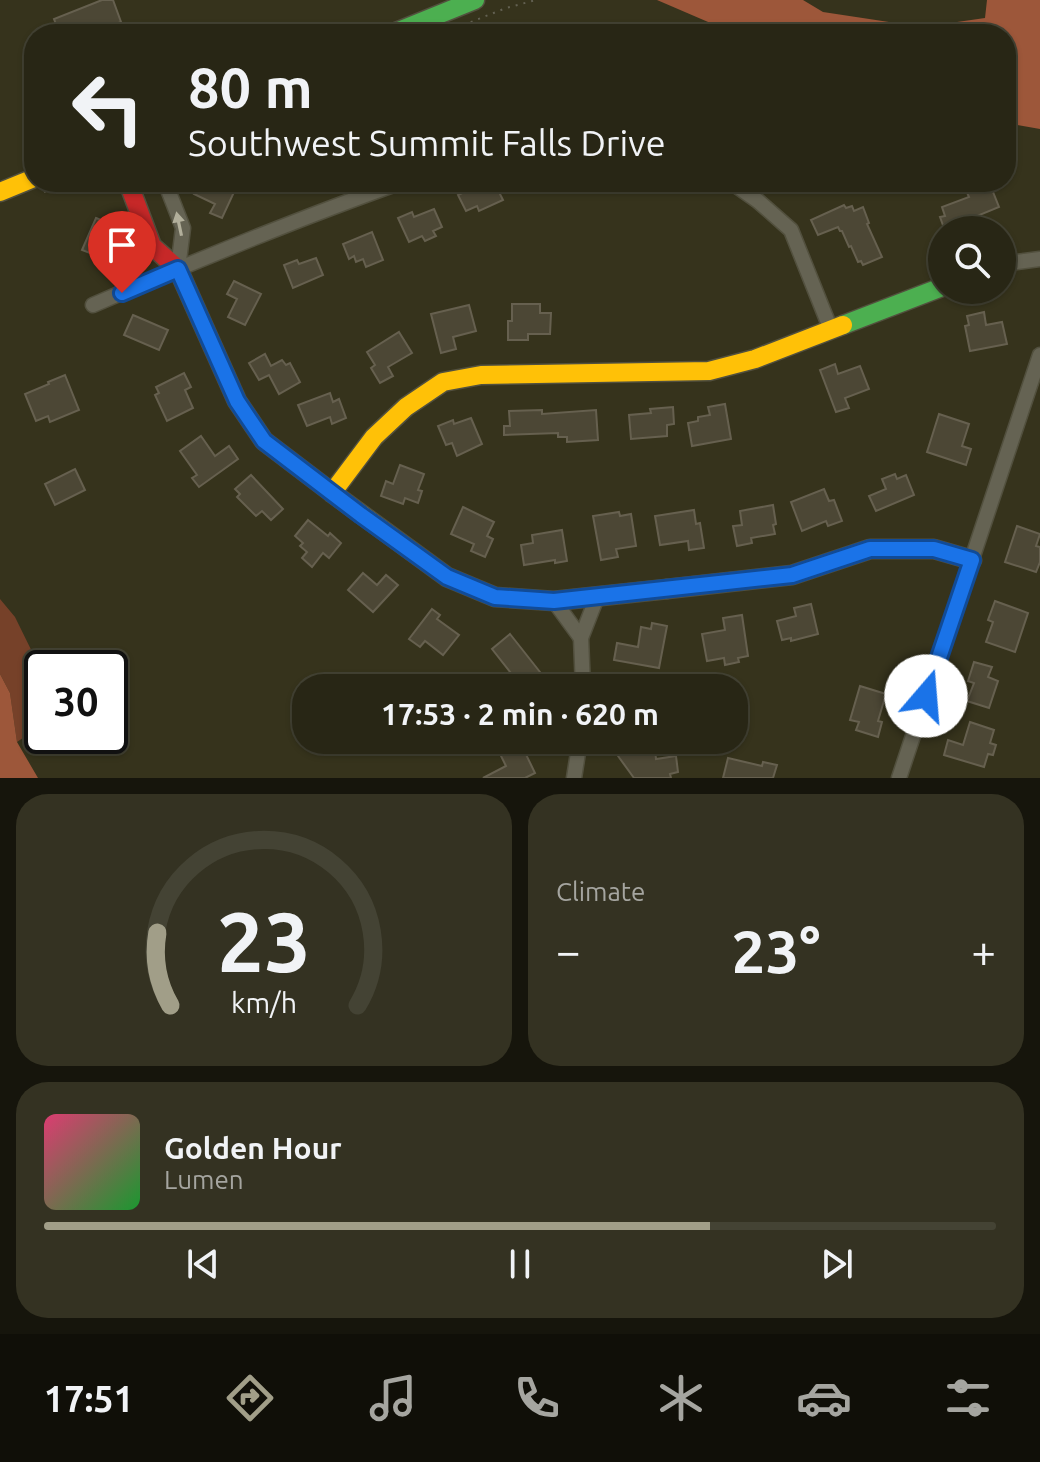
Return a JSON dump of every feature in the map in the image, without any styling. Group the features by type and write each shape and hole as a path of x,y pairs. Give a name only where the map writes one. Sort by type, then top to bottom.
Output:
{"street":[{"path":"416,24 475,0"},
{"path":"0,192 24,182"},
{"path":"132,192 152,246 178,269 237,401 264,441 447,577 495,597 554,601 792,575 870,549 934,549 972,560"},
{"path":"169,192 183,228 178,269"},
{"path":"93,305 374,192"},
{"path":"745,192 791,230 831,330"},
{"path":"1016,262 1040,259"},
{"path":"332,493 374,437 406,407 443,382 481,375 709,371 755,359 928,292"},
{"path":"899,778 1040,355"},
{"path":"582,674 581,638 597,597"},
{"path":"554,601 581,638"},
{"path":"574,778 578,754"}],"path":[{"path":"466,24 536,0"}],"shaded area":[{"path":"657,0 803,0 823,12 902,24 713,24"},
{"path":"987,0 1040,0 1040,129 1016,125 1016,24 943,24 985,18"},
{"path":"0,599 15,617 31,650 24,650 24,737 17,742 10,693 0,674"},
{"path":"0,674 10,693 17,742 38,778 0,778"}],"building":[{"path":"102,0 113,0 121,22 56,24 54,19"},
{"path":"234,192 222,218 210,213 215,204 194,194"},
{"path":"464,192 499,192 503,200 479,211 477,206 466,211 458,195"},
{"path":"967,192 993,192 999,207 977,216 945,216 942,207 969,197"},
{"path":"844,205 846,208 852,206 854,211 863,207 882,257 863,265 861,261 858,262 838,227 818,235 811,220"},
{"path":"434,209 442,227 433,231 436,236 425,241 422,236 409,242 398,218 412,212 414,217"},
{"path":"96,218 114,225 106,246 116,250 111,261 82,250"},
{"path":"372,232 383,260 366,267 363,259 356,262 354,256 349,259 343,244"},
{"path":"316,258 323,275 293,288 284,265"},
{"path":"234,281 261,294 245,325 228,317 237,299 227,294"},
{"path":"512,304 540,304 540,313 551,313 550,334 528,334 528,340 508,340"},
{"path":"469,305 476,331 453,337 456,349 441,353 431,314"},
{"path":"984,312 986,325 1002,322 1007,344 970,351 965,326 969,325 967,316"},
{"path":"133,315 168,330 159,350 124,335"},
{"path":"399,332 412,353 388,367 393,376 380,383 371,368 375,365 367,352"},
{"path":"265,354 271,366 282,360 286,365 290,363 300,382 279,394 269,375 259,380 249,363"},
{"path":"835,364 838,374 860,366 869,389 845,398 849,408 836,412 820,370"},
{"path":"184,373 191,387 185,390 193,408 167,421 155,395 159,393 156,387"},
{"path":"65,375 79,410 50,422 48,416 36,421 25,394"},
{"path":"330,393 333,402 339,399 346,418 332,424 330,417 307,426 298,405"},
{"path":"725,404 731,439 692,446 688,423 710,415 708,407"},
{"path":"673,407 674,424 667,425 667,436 631,439 629,415"},
{"path":"542,410 542,414 596,410 598,440 567,442 567,437 558,437 558,433 504,435 504,426 510,426 509,411"},
{"path":"939,414 969,424 962,446 971,449 966,465 927,452"},
{"path":"471,418 482,444 457,456 452,443 446,445 438,426"},
{"path":"201,436 215,456 229,446 238,459 199,487 192,478 197,475 180,451"},
{"path":"400,465 424,474 418,490 422,491 418,503 405,498 403,504 381,496 386,481 393,484"},
{"path":"75,469 85,490 55,505 45,484"},
{"path":"895,474 897,479 906,475 914,495 876,511 869,496 886,489 882,479"},
{"path":"251,475 283,509 271,520 262,511 256,516 237,497 240,494 235,489"},
{"path":"824,489 829,501 834,500 842,521 828,526 826,521 802,531 791,502"},
{"path":"773,505 775,534 751,538 752,543 737,546 733,526 742,525 740,511"},
{"path":"463,507 494,522 487,536 493,539 485,557 471,551 474,544 451,534"},
{"path":"694,510 696,524 700,523 704,548 689,550 688,541 660,545 655,516"},
{"path":"619,512 620,516 631,514 636,546 616,549 618,557 601,560 593,516"},
{"path":"308,520 341,543 329,558 323,553 312,567 302,558 307,552 295,536"},
{"path":"1017,526 1040,534 1036,546 1040,547 1040,562 1036,572 1005,562"},
{"path":"562,530 567,561 524,565 521,545 533,543 532,535"},
{"path":"363,573 377,585 386,575 398,585 373,612 348,590"},
{"path":"995,601 1028,613 1015,652 986,642 993,622 988,620"},
{"path":"811,604 818,634 791,641 791,638 782,640 777,621 796,616 794,608"},
{"path":"432,609 440,615 437,619 459,635 443,655 425,641 420,647 409,639"},
{"path":"742,615 748,656 725,665 724,658 707,661 702,634 725,630 723,618"},
{"path":"652,623 667,626 659,668 614,660 617,643 638,647 641,627 651,629"},
{"path":"510,634 540,672 512,674 492,649"},
{"path":"974,662 992,667 988,677 998,681 989,708 967,701 974,683 968,681"},
{"path":"860,686 886,694 878,721 882,722 878,737 856,730 859,722 850,720"},
{"path":"970,722 994,730 990,743 996,745 993,755 988,754 984,767 944,755 948,740 963,745"},
{"path":"500,754 526,754 535,773 525,778 483,778 506,766"},
{"path":"655,754 656,759 676,756 678,772 670,774 671,778 634,778 618,756"},
{"path":"728,758 762,766 763,762 777,765 773,778 723,778"}],"traffic: fast":[{"path":"416,24 475,0"},
{"path":"843,325 928,292"}],"traffic: slow":[{"path":"0,192 24,182"},
{"path":"332,493 374,437 406,407 443,382 481,375 709,371 755,359 843,325"},
{"path":"335,495 447,577 495,597 554,601 667,589"}],"traffic: jam":[{"path":"132,192 152,246 178,269 237,401 264,441 335,495"},
{"path":"667,589 792,575 870,549 934,549 972,560"}],"route":[{"path":"122,293 178,269 237,401 264,441 447,577 495,597 554,601 792,575 870,549 934,549 972,560 926,696"}]}
